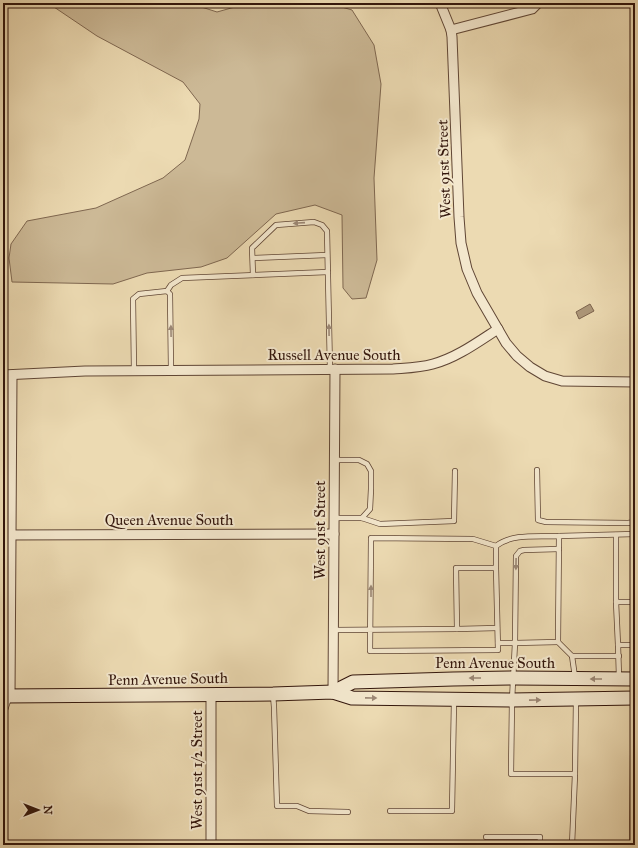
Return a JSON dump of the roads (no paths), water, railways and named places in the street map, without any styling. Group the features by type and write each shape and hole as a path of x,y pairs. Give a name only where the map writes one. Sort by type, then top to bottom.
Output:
{"main road":[{"name":"Penn Avenue South","path":"333,692 353,682 453,678 635,679"},
{"name":"Penn Avenue South","path":"6,696 272,694 333,692 352,698 454,700 635,698"}],"street":[{"name":"West 91st Street","path":"440,3 451,30 454,53 461,243 466,268 477,293 498,329"},
{"path":"451,30 532,9 538,3"},
{"path":"498,329 506,343 517,356 530,367 545,376 562,381 635,382"},
{"name":"Russell Avenue South","path":"7,375 134,370 413,368 434,364 453,356 498,329"},
{"name":"West 91st Street","path":"332,369 335,460 333,692"},
{"path":"6,696 7,375"},
{"name":"Queen Avenue South","path":"7,535 334,534"},
{"name":"West 91st 1/2 Street","path":"211,694 211,845"}],"lane":[{"path":"253,275 252,248 276,225 314,222 322,225 326,231 332,369"},
{"path":"253,258 327,255"},
{"path":"167,291 171,285 182,278 328,272"},
{"path":"167,291 170,294 171,370"},
{"path":"134,370 133,299 139,294 167,291"},
{"path":"335,460 359,460 367,464 370,471 370,509 362,518"},
{"path":"537,470 538,520 546,522 635,522"},
{"path":"334,518 362,518 380,524 454,521 455,471"},
{"path":"496,546 502,541 515,537 635,534"},
{"path":"616,535 616,602 619,679"},
{"path":"559,536 558,642 572,656 576,679"},
{"path":"371,538 473,540 496,546 498,650 370,651 371,538"},
{"path":"559,549 524,550 520,551 516,556 511,774 575,774"},
{"path":"457,629 456,568 496,568"},
{"path":"616,602 635,602"},
{"path":"333,630 497,628"},
{"path":"498,643 558,642"},
{"path":"618,645 635,645"},
{"path":"572,656 619,656"},
{"path":"272,694 274,707 277,806 297,806 309,811 348,812"},
{"path":"3,716 6,696"},
{"path":"576,699 572,844 633,844 633,752 635,752"},
{"path":"390,811 452,811 454,700"},
{"path":"486,837 540,837 540,845"}]}
